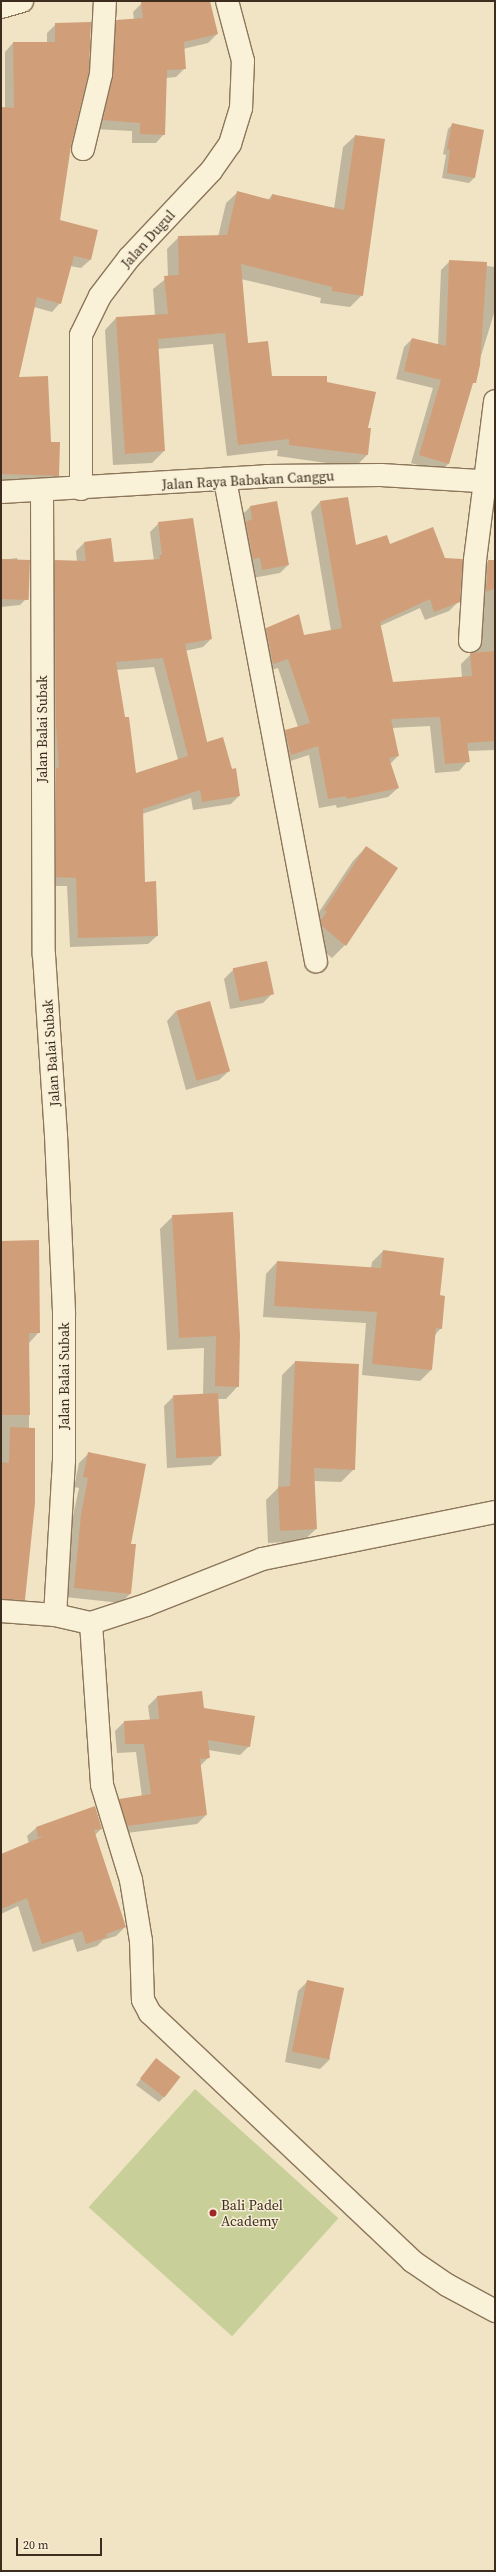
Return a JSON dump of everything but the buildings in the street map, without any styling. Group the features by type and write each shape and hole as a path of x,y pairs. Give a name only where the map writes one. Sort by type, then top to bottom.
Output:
{"street":[{"path":"1,7 22,1"},
{"path":"83,149 101,74 105,1"},
{"name":"Jalan Dugul","path":"81,489 81,335 100,296 129,258 211,171 230,144 241,108 243,61 227,1"},
{"path":"470,641 475,560 490,481 495,401"},
{"name":"Jalan Raya Babakan Canggu","path":"1,492 81,489 267,476 380,475 490,481"},
{"path":"225,480 316,961"},
{"name":"Jalan Balai Subak","path":"42,490 44,955 56,1135 64,1314 64,1460 55,1615"},
{"path":"1,1611 55,1615 91,1622 146,1605 262,1559 495,1512"},
{"path":"91,1622 102,1785 131,1880 141,1941 143,2000 147,2006 412,2261 447,2285 495,2311"}],"green space":[{"name":"Bali Padel Academy","path":"195,2089 338,2218 232,2336 89,2207"}],"place":[{"name":"Bali Padel Academy","path":"213,2213"}]}
